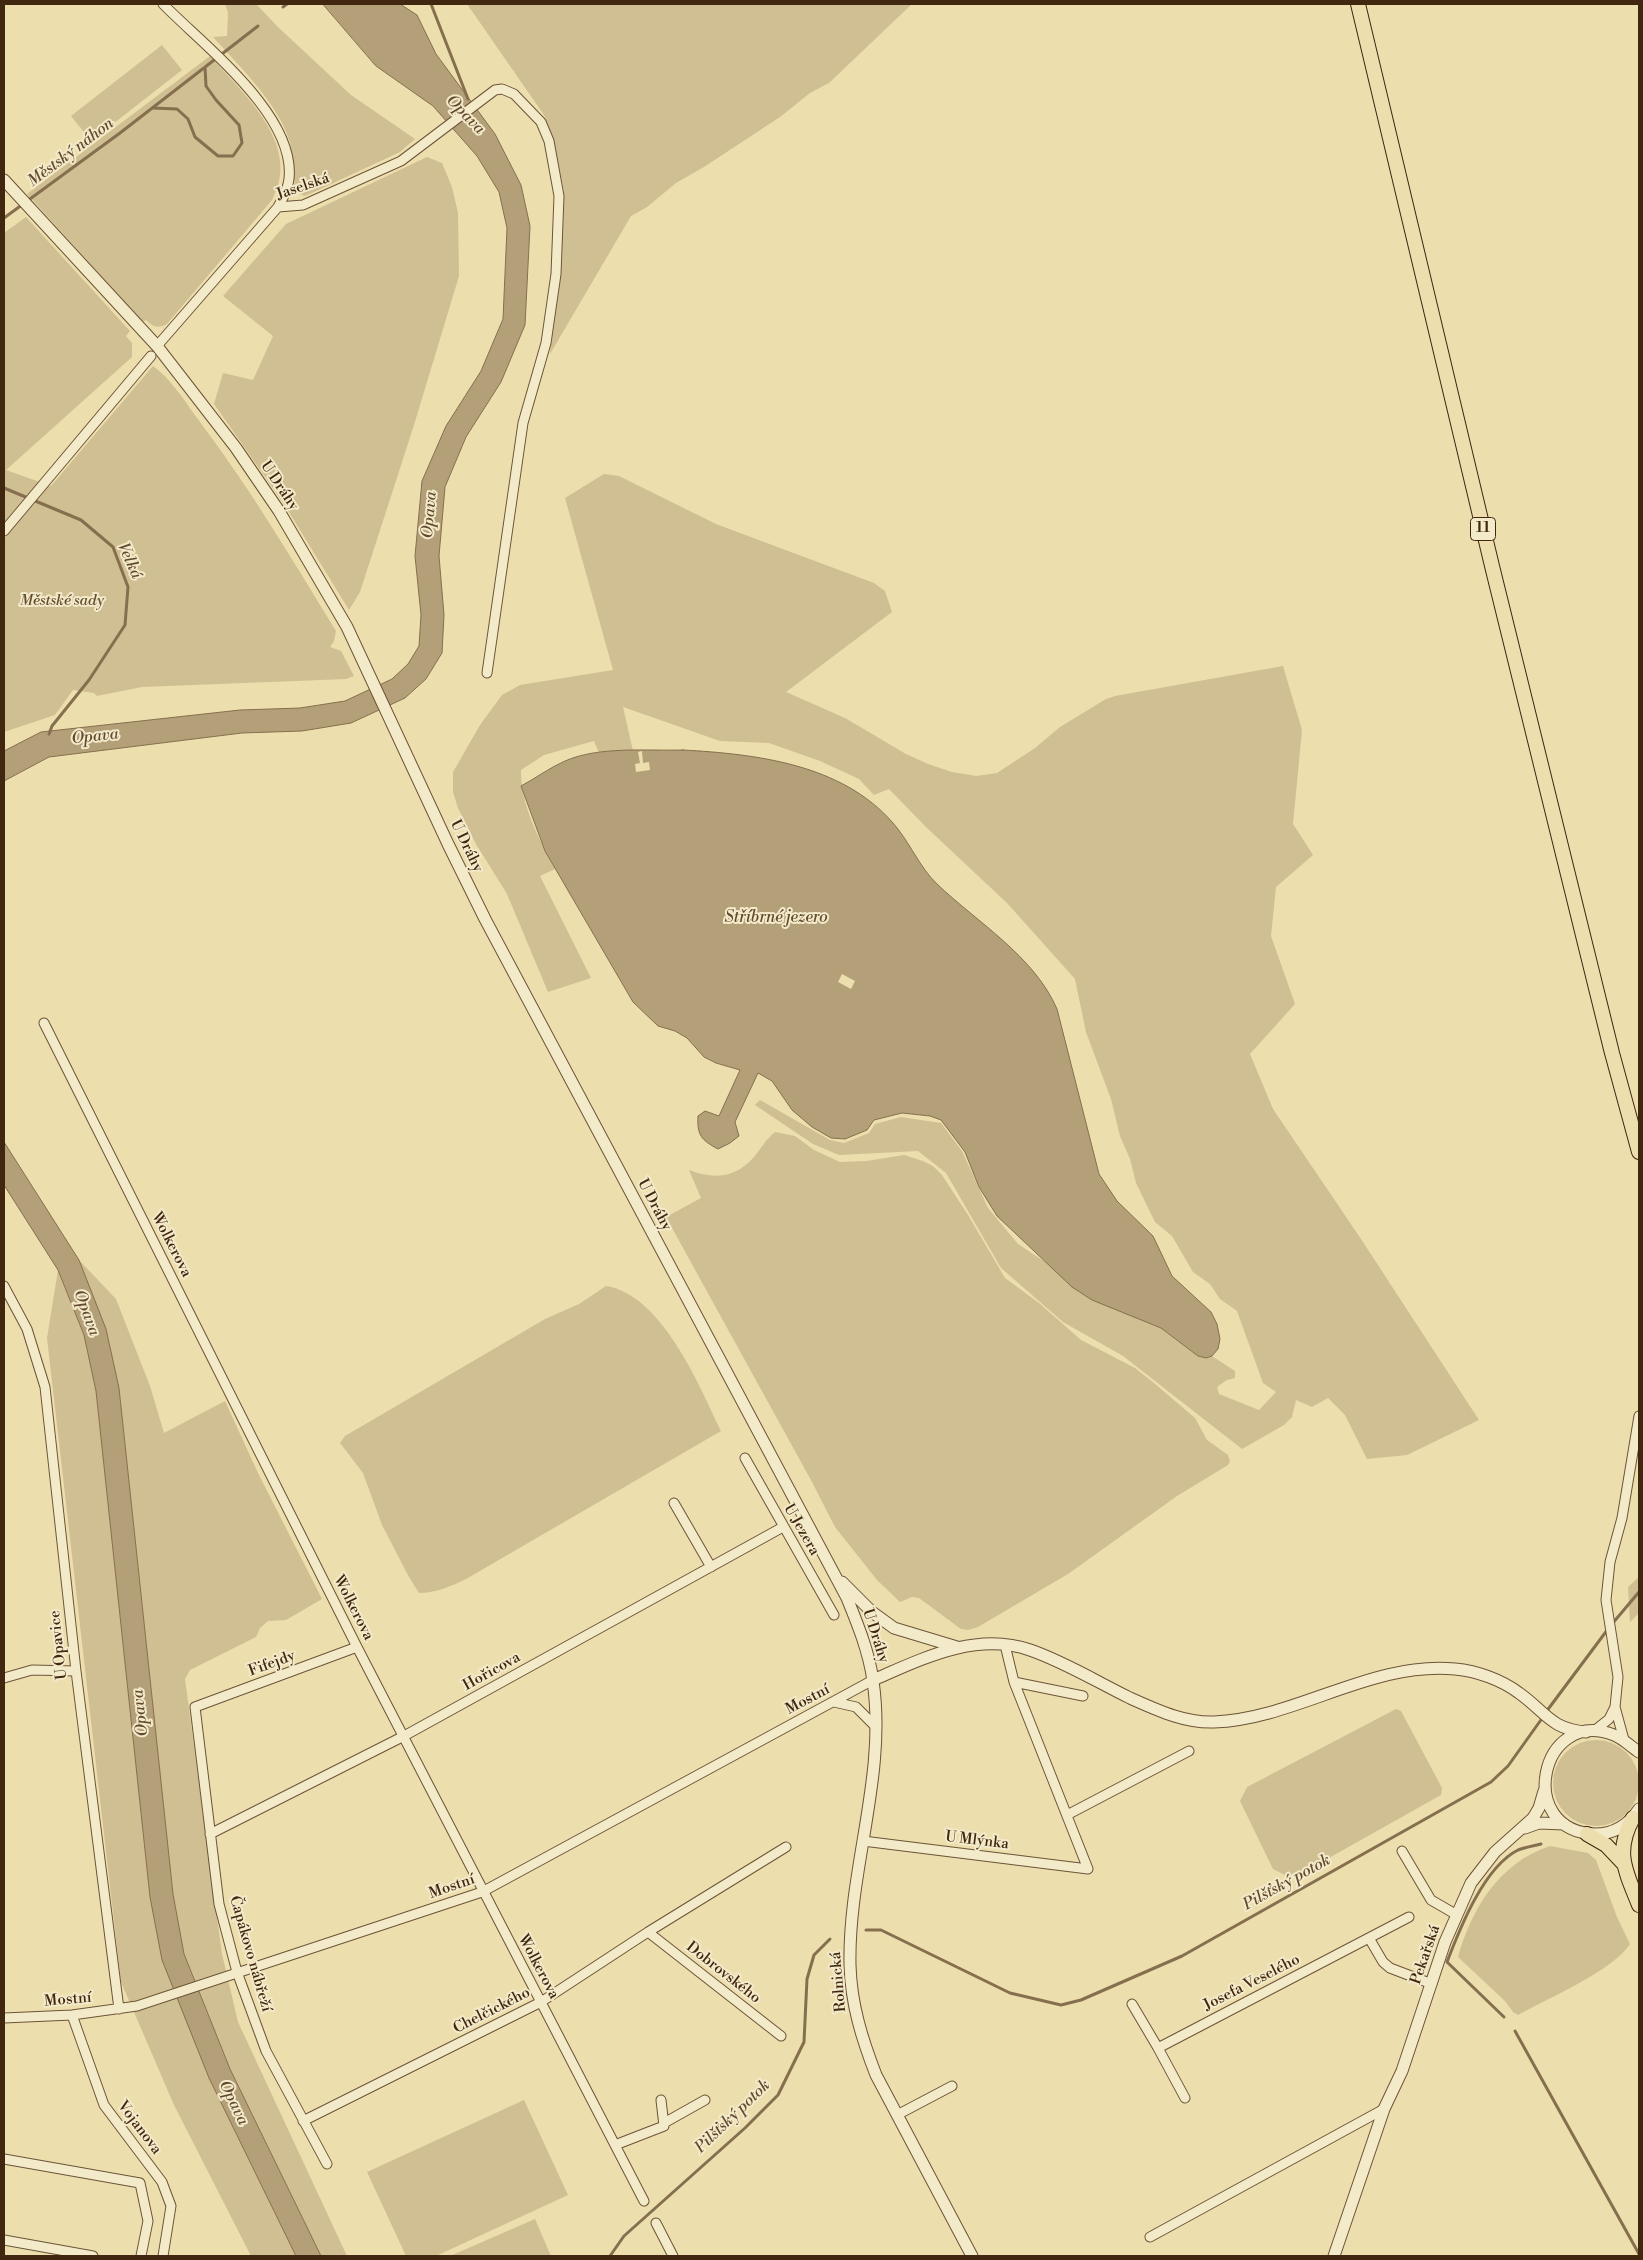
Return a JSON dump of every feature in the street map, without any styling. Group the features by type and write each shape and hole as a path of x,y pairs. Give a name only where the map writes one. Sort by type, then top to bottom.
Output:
{"main road":[{"name":"11","path":"1358,4 1492,566 1612,1053 1639,1152"},
{"path":"1612,1053 1623,1084 1639,1113"},
{"path":"1636,1813 1623,1840 1624,1864 1639,1905"},
{"path":"1587,1834 1606,1845 1624,1864"}],"street":[{"path":"163,4 222,60 268,111 286,148 290,179 278,207"},
{"name":"Jaselská","path":"4,531 154,351 278,207 303,205 401,161 495,90 502,89 514,94 541,122 549,141 559,196 556,274 546,343 523,424 487,673"},
{"name":"U Dráhy","path":"4,180 236,448 279,511 350,633 485,919 834,1574 862,1635 873,1680 956,1647 988,1644 1006,1645 1028,1649 1051,1658 1098,1683 1159,1711 1182,1719 1213,1722 1258,1716 1389,1676 1438,1668 1456,1669 1502,1682 1536,1705 1552,1723"},
{"name":"Wolkerova","path":"44,1023 357,1647 482,1892 644,2201"},
{"name":"U Opavice","path":"4,1286 27,1329 45,1387 76,1671 119,2009"},
{"path":"1553,1754 1573,1736 1590,1732 1609,1719 1615,1707 1618,1677 1607,1609 1607,1580 1622,1518 1639,1416"},
{"name":"U Jezera","path":"744,1458 834,1615"},
{"path":"674,1503 711,1567"},
{"name":"Hořicova","path":"210,1834 404,1736 783,1527"},
{"name":"U Dráhy","path":"834,1574 872,1612 894,1628 956,1647"},
{"path":"1006,1645 1014,1682 1067,1816 1189,1751"},
{"name":"Fifejdy","path":"195,1707 357,1647"},
{"path":"4,1678 32,1670 76,1671"},
{"name":"Mostní","path":"4,2018 72,2016 137,2006 482,1892 873,1680"},
{"name":"Rolnická","path":"873,1680 876,1727 874,1763 851,1929 850,1964 852,1993 865,2047 876,2075 972,2256"},
{"path":"1014,1682 1083,1696"},
{"path":"834,1702 856,1706 876,1727"},
{"name":"Čapákovo nábřeží","path":"195,1707 219,1904 237,1972 266,2052 326,2164"},
{"path":"1615,1707 1624,1740"},
{"path":"1552,1723 1570,1731 1615,1735 1624,1740 1637,1753"},
{"path":"1552,1723 1555,1743 1553,1754"},
{"name":"Pekařská","path":"1334,2256 1384,2109 1402,2071 1445,1942 1471,1883 1495,1852 1525,1828 1539,1808 1544,1790 1545,1771 1553,1754"},
{"path":"1544,1790 1552,1809 1564,1824 1587,1834 1600,1834 1612,1831 1636,1813"},
{"name":"U Mlýnka","path":"863,1841 1088,1869 1067,1816"},
{"name":"Pekařská","path":"1525,1828 1544,1822 1564,1824"},
{"name":"Chelčického","path":"303,2121 541,2002 648,1932 786,1846"},
{"path":"1402,1851 1431,1900 1457,1915"},
{"name":"Josefa Veselého","path":"1158,2048 1410,1917"},
{"name":"Dobrovského","path":"648,1932 781,2036"},
{"path":"1369,1938 1383,1962 1390,1968 1432,1984"},
{"path":"1132,2004 1185,2098"},
{"name":"Vojanova","path":"72,2016 104,2105 162,2182 171,2206 163,2256"},
{"path":"897,2115 952,2086"},
{"path":"661,2100 664,2123"},
{"path":"615,2145 664,2126 664,2123 705,2100"},
{"path":"1150,2238 1384,2109"},
{"path":"4,2159 140,2183 148,2221 141,2256"},
{"path":"656,2223 673,2256"},
{"path":"4,2240 93,2256"}],"green space":[{"path":"225,4 256,4 351,95 415,139 400,152 314,192 305,196 297,193 290,143 277,114 258,87 213,37 227,36 228,13"},
{"path":"467,4 912,4 829,83 810,93 780,117 676,183 647,207 631,216 550,354 564,191 554,143 544,115"},
{"path":"162,45 182,70 91,141 71,116"},
{"path":"210,56 238,86 265,121 275,140 280,160 280,180 272,200 167,324 156,326 146,320 143,322 27,194"},
{"path":"427,157 442,163 452,187 458,213 459,276 414,425 360,592 349,610 284,504 214,404 223,373 253,380 273,336 223,296 286,224"},
{"name":"Městské sady","path":"26,217 130,331 126,336 132,343 132,357 6,470 51,486 153,366 177,390 252,496 336,631 334,641 330,647 341,651 354,676 346,679 142,687 97,696 94,693 73,690 55,715 4,732 4,233"},
{"path":"604,474 619,476 716,524 874,583 885,591 892,612 786,692 845,718 906,754 952,772 976,776 997,773 1035,748 1060,727 1106,699 1115,696 1283,666 1302,730 1293,824 1313,855 1276,887 1271,936 1295,1004 1250,1054 1273,1109 1361,1239 1479,1420 1407,1455 1367,1459 1345,1415 1328,1398 1312,1407 1296,1400 1292,1417 1284,1425 1242,1449 1123,1356 1063,1322 1001,1268 946,1173 918,1151 839,1155 813,1144 755,1105 760,1100 830,1140 844,1143 869,1133 875,1124 901,1117 941,1123 962,1151 988,1208 1018,1244 1110,1305 1161,1328 1198,1356 1206,1358 1212,1356 1235,1371 1235,1378 1227,1380 1217,1387 1219,1394 1259,1410 1276,1392 1263,1383 1237,1311 1220,1299 1210,1284 1193,1272 1172,1236 1155,1222 1136,1183 1130,1159 1120,1136 1111,1099 1086,1032 1075,979 1007,903 926,827 889,789 874,795 859,779 820,761 769,743 720,741 623,707 633,751 599,753 594,741 544,755 521,770 527,808 537,834 555,869 540,876 591,978 548,992 507,894 476,844 458,808 453,792 453,772 480,725 502,695 520,685 613,670 565,498"},
{"path":"775,1132 795,1136 814,1150 840,1162 867,1161 904,1155 933,1166 942,1175 968,1215 1005,1278 1039,1303 1081,1340 1135,1368 1154,1383 1195,1418 1207,1440 1228,1455 1230,1461 1228,1465 1177,1496 1068,1574 978,1627 968,1630 961,1629 919,1598 912,1597 900,1602 877,1580 835,1527 666,1217 701,1198 689,1170 715,1176 738,1170 753,1158"},
{"path":"79,1260 116,1299 150,1386 164,1433 225,1401 258,1473 322,1599 286,1620 268,1621 260,1628 256,1637 190,1670 185,1679 222,1954 238,2022 347,2256 321,2256 230,2069 184,1954 173,1894 119,1388"},
{"path":"58,1270 84,1335 96,1391 150,1897 209,2078 296,2256 251,2256 174,2105 121,1982 47,1338"},
{"path":"606,1286 626,1293 644,1306 661,1324 690,1367 721,1431 466,1579 443,1589 419,1593 382,1525 363,1473 340,1443 345,1436 545,1319 579,1304"},
{"path":"1639,1577 1639,1613 1630,1622 1628,1587"},
{"path":"1396,1709 1401,1711 1442,1788 1441,1795 1304,1872 1287,1876 1273,1869 1240,1801 1247,1787"},
{"path":"1596,1740 1612,1743 1620,1747 1632,1759 1636,1767 1639,1783 1636,1799 1632,1807 1620,1819 1612,1823 1596,1826 1580,1823 1572,1819 1560,1807 1556,1799 1553,1783 1556,1767 1560,1759 1572,1747 1580,1743"},
{"path":"1550,1846 1588,1853 1596,1860 1617,1917 1630,1944 1622,1954 1595,1974 1518,2015 1458,1957 1471,1921 1490,1890 1516,1864"},
{"path":"524,2100 568,2195 436,2256 406,2256 367,2172"},
{"path":"535,2219 551,2256 450,2256"}],"water":[{"name":"Opava","path":"323,4 400,4 417,15 436,54 495,134 521,185 530,226 525,325 501,382 466,437 445,487 439,556 444,615 442,653 426,679 405,698 351,723 302,731 242,733 49,757 4,781 4,751 41,732 240,710 300,708 345,701 392,679 408,664 419,646 421,615 415,556 422,481 446,426 481,371 503,319 507,228 499,192 477,156 433,106 376,66"},
{"name":"Stříbrné jezero","path":"623,750 683,750 768,759 823,775 849,787 872,803 893,823 925,870 937,884 1020,956 1047,990 1057,1009 1099,1174 1117,1201 1153,1236 1172,1276 1211,1312 1217,1324 1220,1339 1218,1349 1212,1356 1206,1358 1198,1356 1161,1328 1092,1300 1072,1287 997,1216 979,1187 965,1152 941,1120 930,1116 902,1113 874,1120 867,1130 845,1139 831,1138 812,1127 792,1110 772,1081 758,1073 735,1122 739,1136 718,1149 704,1140 698,1128 698,1116 705,1111 719,1116 740,1070 716,1063 704,1057 687,1038 675,1031 658,1026 633,1002 545,851 521,786 559,764 578,756"},
{"name":"Opava","path":"4,1142 79,1260 106,1329 119,1388 173,1894 184,1954 230,2069 321,2256 296,2256 209,2078 162,1960 150,1897 96,1391 84,1335 58,1270 4,1185"}],"pier":[{"path":"642,751 643,763 649,762 650,770 636,772 635,764 640,763 638,752"},
{"path":"842,974 855,981 851,989 838,982"}],"waterway":[{"name":"Městský náhon","path":"283,7 287,4"},
{"name":"Opava","path":"431,4 468,99"},
{"name":"Městský náhon","path":"4,218 120,133 258,26"},
{"name":"Městský náhon","path":"153,108 177,109 188,119 195,137 218,156 233,156 242,143 239,125 206,86 205,67"},
{"name":"Velká","path":"4,488 81,520 113,547 128,587 125,625 89,680 52,726 49,734"},
{"name":"Pilšťský potok","path":"1612,1624 1639,1592"},
{"name":"Pilšťský potok","path":"1546,1712 1608,1629"},
{"name":"Pilšťský potok","path":"866,1930 881,1930 1010,1993 1061,2005 1081,2000 1182,1956 1491,1782 1508,1766 1543,1717"},
{"path":"1504,2017 1447,1962 1466,1916 1494,1870 1506,1858 1518,1850 1541,1844"},
{"name":"Pilšťský potok","path":"610,2256 624,2236 745,2128 778,2095 804,2042 807,1979 814,1955 830,1939"},
{"path":"1515,2031 1639,2254"}]}
